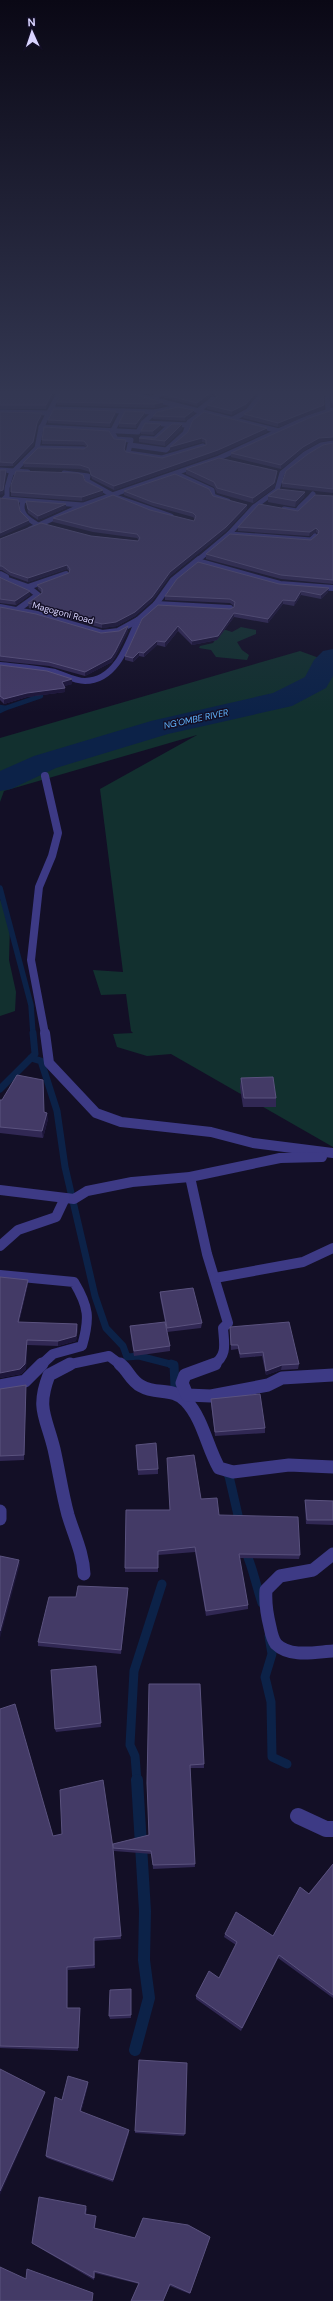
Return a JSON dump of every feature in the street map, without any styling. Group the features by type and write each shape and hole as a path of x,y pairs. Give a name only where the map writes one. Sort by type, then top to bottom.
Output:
{"street":[{"path":"25,531 83,505 103,498"},
{"path":"122,498 176,518"},
{"path":"221,498 232,502"},
{"name":"Magogoni Road","path":"0,607 17,610 102,633 118,631 138,620 156,604 173,580 229,534 259,505 268,498"},
{"path":"278,508 297,511 302,502 308,501 310,498"},
{"path":"2,499 83,505"},
{"path":"23,501 21,508 25,517 41,525 55,528"},
{"path":"247,505 259,505"},
{"path":"229,534 311,540 315,536"},
{"path":"197,561 272,582 306,588 333,588"},
{"path":"0,574 6,577 5,579 28,587 38,594 17,610"},
{"path":"28,587 66,574"},
{"path":"156,604 230,608"},
{"path":"0,664 54,672 84,681 99,678 110,671 123,654 138,620"},
{"path":"45,776 58,833 52,856 39,887 30,960 42,1010 49,1063 96,1113 121,1122 211,1132 253,1143 333,1153"},
{"path":"0,1190 74,1199 87,1191 132,1182 190,1177 280,1158 333,1157"},
{"path":"190,1177 207,1254 228,1323 223,1328 224,1353 220,1362 211,1367 195,1369 185,1375 182,1383 187,1395 212,1396 230,1391 268,1386 282,1378 333,1375"},
{"path":"0,1246 7,1237 19,1229 56,1217 65,1198"},
{"path":"215,1278 254,1270 290,1267 312,1260 333,1248"},
{"path":"0,1275 74,1282 81,1292 90,1320 82,1346 53,1354 25,1381 0,1386"},
{"path":"84,1574 83,1558 68,1515 54,1448 43,1412 42,1394 49,1374 66,1365 109,1356 124,1368 125,1372 135,1384 150,1391 169,1391 178,1394 195,1412 202,1433 219,1468 233,1472 289,1465 333,1467"},
{"path":"0,1511 0,1518"},
{"path":"333,1554 313,1570 280,1576 266,1590 265,1601 265,1611 275,1643 278,1647 283,1650 314,1653 333,1651"},
{"path":"298,1816 326,1829 333,1829"}],"green space":[{"path":"241,627 256,630 256,634 237,642 242,650 249,655 247,660 216,657 211,650 199,648 200,646 213,643 223,629 232,632"},
{"path":"300,651 330,662 333,661 333,1147 171,1054 147,1056 117,1047 113,1034 133,1033 131,1031 126,994 101,995 93,970 123,972 100,789 197,735 4,791 0,802 0,738"},
{"path":"0,899 10,925 9,960 16,992 15,1011 0,1016"}],"building":[{"path":"0,498 18,500 20,511 29,520 0,533"},
{"path":"104,498 121,498 150,510 194,521 196,516 193,513 143,498 222,498 247,505 226,527 170,572 152,597 135,612 116,622 102,624 28,603 42,593 42,589 37,585 69,573 70,569 67,565 28,578 10,572 0,566 0,539 41,523 91,536 138,541 140,538 137,534 93,528 53,518"},
{"path":"281,498 299,498 296,501"},
{"path":"311,498 333,498 333,580 281,575 206,554 230,534 311,540 318,534 319,531 316,528 310,532 238,527 259,504 298,511"},
{"path":"26,501 66,504 38,516 28,509"},
{"path":"198,562 279,584 329,588 321,595 301,591 295,601 283,600 268,619 234,613 218,636 192,641 178,626 165,642 157,641 144,653 139,652 133,658 125,656 142,619 158,605 230,609 234,607 235,602 230,599 165,596 177,579"},
{"path":"0,577 30,591 15,601 0,599"},
{"path":"0,607 36,614 101,633 119,631 128,626 111,658 85,672 49,662 0,656"},
{"path":"0,665 47,671 72,679 62,682 65,688 27,693 4,699 0,696"},
{"path":"17,1075 43,1080 44,1112 47,1113 42,1131 0,1127 0,1100 2,1100"},
{"path":"273,1077 276,1098 244,1098 241,1078"},
{"path":"0,1277 28,1280 18,1322 77,1324 76,1336 58,1341 27,1340 25,1364 20,1369 0,1373"},
{"path":"193,1288 202,1323 167,1328 160,1292"},
{"path":"165,1322 170,1346 134,1351 130,1326"},
{"path":"289,1322 299,1364 282,1365 266,1371 263,1352 240,1354 238,1345 231,1345 230,1327"},
{"path":"26,1385 24,1455 0,1456 0,1389"},
{"path":"260,1394 265,1428 215,1432 211,1399"},
{"path":"156,1443 158,1469 138,1470 136,1445"},
{"path":"194,1455 201,1499 217,1498 219,1515 298,1517 300,1555 239,1554 248,1605 206,1611 195,1547 158,1551 158,1568 125,1568 126,1510 170,1510 167,1458"},
{"path":"305,1500 333,1501 333,1520 307,1520"},
{"path":"0,1556 19,1560 0,1631"},
{"path":"78,1586 128,1588 121,1650 38,1642 49,1597 76,1597"},
{"path":"96,1666 101,1723 55,1729 51,1670"},
{"path":"149,1684 200,1684 204,1764 190,1765 195,1864 153,1865 151,1851 113,1848 113,1844 149,1835 147,1783"},
{"path":"15,1704 53,1836 62,1834 60,1790 103,1780 113,1848 121,1936 94,1938 94,1965 67,1967 67,2008 80,2008 78,2048 0,2046 0,1709"},
{"path":"333,1864 333,1995 279,1955 242,2028 196,1996 209,1971 219,1978 237,1942 225,1934 236,1912 273,1936 300,1887 309,1894"},
{"path":"131,1989 131,2015 109,2016 110,1990"},
{"path":"139,2060 187,2063 185,2134 135,2131"},
{"path":"0,2069 45,2092 0,2191"},
{"path":"68,2076 88,2082 80,2111 129,2130 113,2180 46,2156 55,2097 62,2100"},
{"path":"39,2197 86,2206 85,2214 96,2216 94,2228 135,2238 143,2218 188,2225 210,2237 190,2293 170,2284 163,2301 131,2301 139,2283 94,2271 94,2278 32,2243"},
{"path":"0,2267 26,2279 27,2269 93,2293 92,2301 0,2301"}],"waterway":[{"name":"NG'OMBE RIVER","path":"0,782 45,762 161,727 282,700 316,682 324,666 333,657"},
{"path":"6,708 41,696 35,689"},
{"path":"0,707 6,708"},
{"path":"0,711 6,708"},
{"path":"0,888 31,1005 33,1034"},
{"path":"31,1058 35,1054 33,1033"},
{"path":"0,1089 31,1058"},
{"path":"31,1058 41,1061 57,1111 65,1167 95,1296 106,1328 123,1346 127,1357 139,1356 174,1365"},
{"path":"174,1365 175,1386 182,1393"},
{"path":"224,1469 229,1476 240,1524"},
{"path":"245,1550 262,1603"},
{"path":"137,1781 135,1756 130,1745 134,1671 162,1584"},
{"path":"269,1636 272,1654 265,1677 271,1702 272,1757 287,1764"},
{"path":"135,2050 149,1998 144,1960 145,1911 137,1780"}]}
